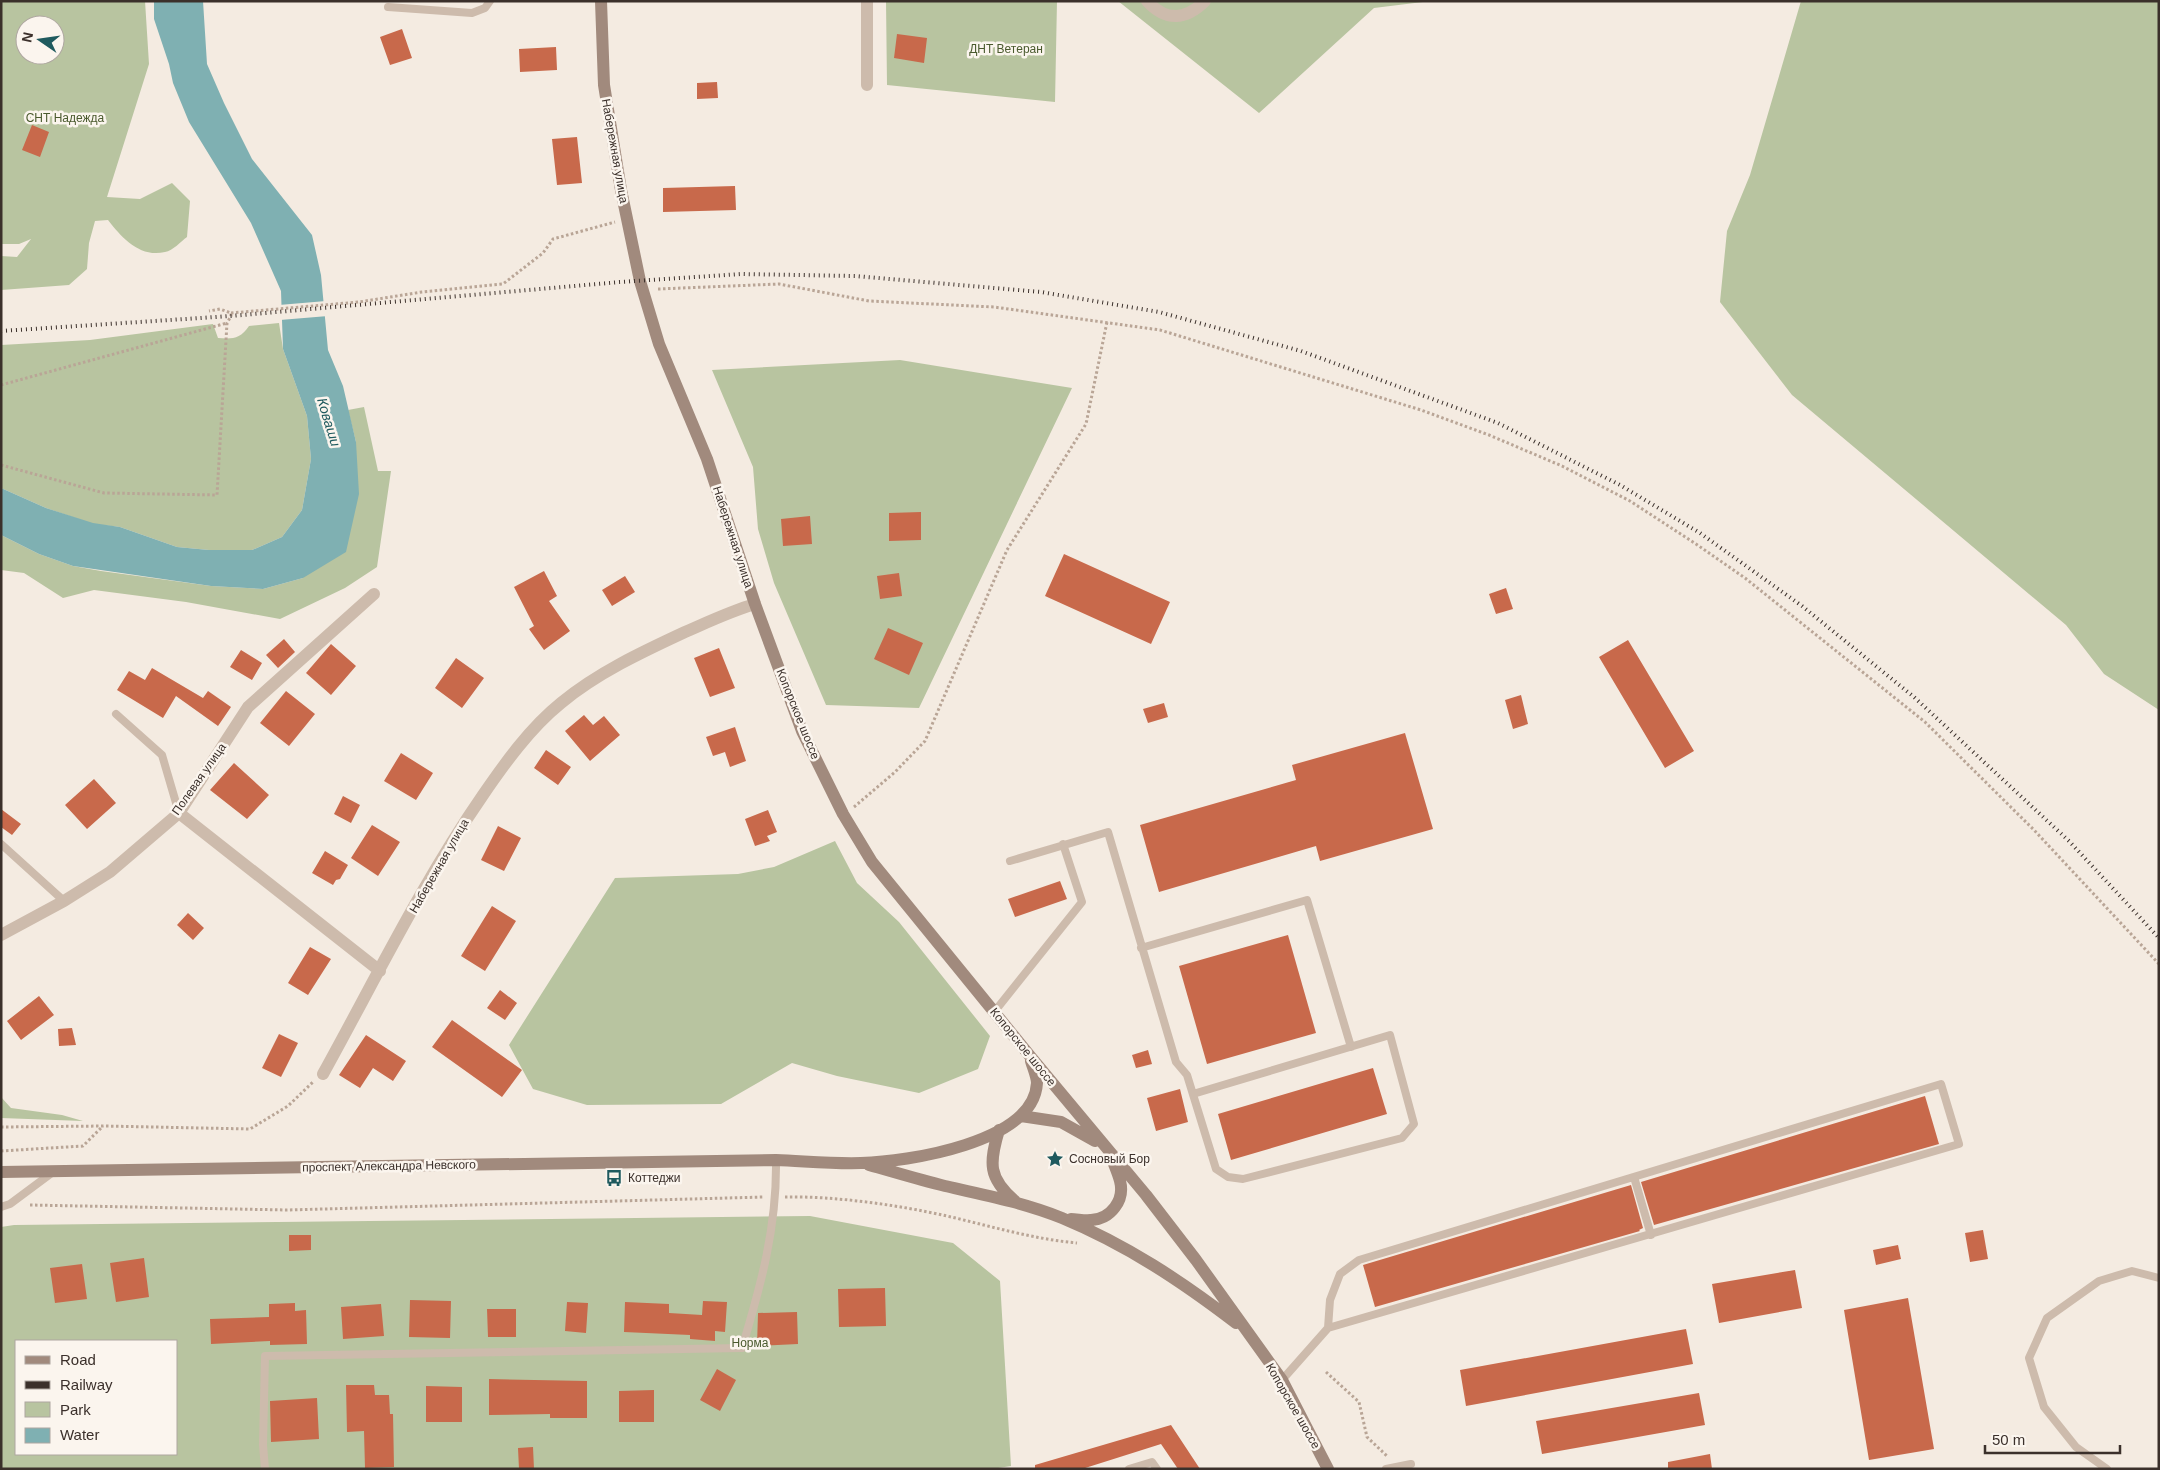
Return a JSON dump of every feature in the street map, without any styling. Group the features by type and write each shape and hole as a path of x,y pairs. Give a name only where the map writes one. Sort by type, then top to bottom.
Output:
{"main road":[{"name":"Набережная улица","path":"601,1 604,85 621,190 640,280 659,344 707,459 755,604"},
{"name":"Копорское шоссе","path":"755,604 802,731 843,814 872,862 1157,1209 1282,1380 1328,1469"},
{"path":"862,1163 928,1155 966,1146 999,1130 1020,1116 1033,1100 1037,1082 1030,1056"},
{"path":"1020,1116 1061,1122 1084,1133 1108,1150 1120,1182 1120,1198 1113,1210 1104,1217 1091,1220 1061,1218"},
{"path":"999,1130 992,1154 994,1174 1001,1189 1016,1202"},
{"name":"проспект Александра Невского","path":"1,1172 776,1160 862,1163"},
{"path":"862,1163 926,1181 1016,1202 1061,1218 1143,1258 1181,1281 1248,1332"}],"street":[{"path":"867,1 867,85"},
{"path":"1147,1 1155,10 1177,18 1196,10 1205,1"},
{"name":"Полевая улица","path":"1,935 64,901 110,872 178,813 248,707 374,594"},
{"name":"Набережная улица","path":"323,1074 452,840 501,769 527,737 560,703 592,681 648,650 736,610 755,604"},
{"path":"178,813 380,971"}],"lane":[{"path":"388,7 472,13 485,8 490,1"},
{"path":"116,714 162,755 178,813"},
{"path":"1010,861 1108,832 1176,1062 1187,1075 1216,1169 1228,1177 1243,1179 1402,1138 1414,1124 1390,1035 1193,1094"},
{"path":"1,844 64,901"},
{"path":"995,1012 1082,902 1063,844"},
{"path":"1141,948 1307,900 1351,1047"},
{"path":"1282,1380 1328,1328 1959,1144 1941,1084 1359,1260 1340,1274 1330,1300 1328,1328"},
{"path":"265,1469 263,1445 265,1356 742,1348 765,1268 776,1197 776,1160"},
{"path":"1,1207 10,1204 54,1171"},
{"path":"1634,1177 1651,1234"},
{"path":"2107,1469 2076,1447 2044,1407 2029,1358 2047,1318 2099,1281 2132,1271 2159,1278"},
{"path":"1130,1469 1152,1462 1157,1469"},
{"path":"1386,1469 1411,1464"}],"path":[{"path":"209,310 231,312 359,302 422,292 502,284 543,253 553,240 615,222"},
{"path":"659,297 656,289 779,284 869,302 994,307 1160,330 1421,410 1489,435 1562,466 1630,501 1745,578 1925,722 2034,830 2159,964"},
{"path":"1,465 104,493 217,495 227,323 231,312"},
{"path":"843,814 857,805 895,772 925,740 1007,550 1086,424 1107,322"},
{"path":"1,385 227,323"},
{"path":"1,1127 104,1126 250,1129 288,1106 323,1074"},
{"path":"1,1151 83,1146 104,1126"},
{"path":"10,1204 287,1210 810,1196 944,1215 1021,1233 1084,1243"},
{"path":"1326,1372 1359,1402 1367,1437 1398,1467"}],"green space":[{"name":"СНТ Надежда","path":"1,1 145,1 149,64 107,197 140,199 172,183 190,201 187,237 168,251 148,252 132,245 108,220 95,221 89,243 87,269 69,285 1,290 1,256 17,257 31,239 19,244 1,244"},
{"name":"ДНТ Ветеран","path":"886,1 1057,1 1055,102 887,85"},
{"path":"1118,1 1431,1 1374,8 1259,113"},
{"path":"1801,1 2159,1 2159,710 2104,674 2066,625 1792,395 1720,302 1727,231 1750,175"},
{"path":"279,323 283,349 307,416 311,459 302,510 282,537 252,550 209,550 177,547 120,527 93,524 46,508 1,488 1,345 90,340 213,324 218,338 232,338 239,336 249,326"},
{"path":"900,360 1072,388 919,708 826,705 774,583 758,529 753,467 712,370"},
{"path":"364,407 378,471 391,471 377,567 345,588 280,619 186,602 94,590 63,598 24,573 1,570 1,535 39,554 73,566 101,571 211,586 263,589 303,578 356,442 348,410"},
{"path":"835,841 857,883 899,922 990,1036 978,1069 919,1093 837,1076 792,1063 721,1104 587,1105 533,1089 509,1045 615,878 738,874 774,867"},
{"path":"1,1097 11,1108 62,1115 83,1121 1,1118"},
{"name":"Норма","path":"810,1216 953,1243 1000,1281 1011,1466 992,1469 1,1469 1,1227 14,1225"}],"water":[{"name":"Коваши","path":"154,1 203,1 207,64 224,103 252,159 312,235 321,275 328,350 343,386 356,442 359,494 346,552 303,578 263,589 211,586 73,566 39,554 1,535 1,488 46,508 93,523 120,527 177,547 209,550 252,550 282,537 302,510 311,459 307,416 283,349 281,291 251,223 189,122 173,83 169,64 154,19"}],"pier":[{"path":"326,301 328,316 280,320 279,305"}],"building":[{"path":"402,29 412,58 390,65 380,37"},
{"path":"897,34 927,38 924,63 894,58"},
{"path":"556,47 557,70 520,72 519,49"},
{"path":"717,82 718,98 697,99 697,83"},
{"path":"32,125 49,132 40,157 22,150"},
{"path":"577,137 582,183 557,185 552,139"},
{"path":"735,186 736,210 663,212 663,188"},
{"path":"921,512 921,540 889,541 889,513"},
{"path":"810,516 812,544 783,546 781,519"},
{"path":"1064,554 1170,602 1151,644 1045,596"},
{"path":"544,571 557,596 549,601 570,631 544,650 529,629 534,626 514,587"},
{"path":"899,573 902,596 880,599 877,576"},
{"path":"625,576 635,592 612,606 602,590"},
{"path":"1506,588 1513,609 1496,614 1489,594"},
{"path":"888,628 923,643 909,675 874,659"},
{"path":"284,639 295,652 278,668 266,655"},
{"path":"1628,640 1694,751 1665,768 1599,657"},
{"path":"331,644 356,666 331,695 306,673"},
{"path":"719,648 735,688 710,697 694,658"},
{"path":"241,650 262,663 252,680 230,667"},
{"path":"456,658 484,678 462,708 435,688"},
{"path":"152,668 203,698 208,691 231,707 218,726 176,696 163,718 117,690 129,671 145,680"},
{"path":"286,691 315,714 289,746 260,723"},
{"path":"1521,695 1528,724 1513,729 1505,700"},
{"path":"1164,703 1168,717 1148,723 1143,709"},
{"path":"584,715 593,725 604,716 620,735 590,761 565,731"},
{"path":"735,727 746,761 730,767 725,752 713,756 706,737"},
{"path":"1405,733 1433,829 1320,861 1316,846 1159,892 1140,825 1296,780 1292,765"},
{"path":"546,750 571,767 558,785 534,768"},
{"path":"401,753 433,773 416,800 384,781"},
{"path":"234,763 269,795 247,819 210,790"},
{"path":"94,779 116,803 87,829 65,805"},
{"path":"343,796 360,805 351,823 334,814"},
{"path":"1,809 21,824 12,835 1,827"},
{"path":"768,810 777,832 767,836 770,841 755,846 745,819"},
{"path":"372,825 400,842 378,876 351,858"},
{"path":"498,826 521,838 504,871 481,860"},
{"path":"325,851 348,865 340,879 336,880 333,885 312,873"},
{"path":"1060,881 1067,899 1015,917 1008,899"},
{"path":"492,906 516,921 485,971 461,956"},
{"path":"188,913 204,928 193,940 177,925"},
{"path":"1288,935 1316,1033 1207,1064 1179,966"},
{"path":"310,947 331,959 308,995 288,983"},
{"path":"500,990 517,1003 505,1020 487,1008"},
{"path":"39,996 54,1015 21,1040 7,1021"},
{"path":"452,1020 522,1070 502,1097 432,1047"},
{"path":"72,1028 76,1045 59,1046 58,1029"},
{"path":"279,1034 298,1043 281,1077 262,1068"},
{"path":"366,1035 406,1061 393,1081 373,1068 360,1088 339,1075"},
{"path":"1148,1050 1152,1064 1136,1068 1132,1055"},
{"path":"1373,1068 1387,1114 1231,1160 1218,1114"},
{"path":"1180,1089 1188,1122 1156,1131 1147,1098"},
{"path":"1925,1096 1939,1144 1654,1225 1641,1182"},
{"path":"1631,1185 1643,1228 1640,1231 1375,1307 1363,1265"},
{"path":"1983,1230 1988,1259 1970,1262 1965,1233"},
{"path":"289,1235 311,1235 311,1250 289,1251"},
{"path":"1898,1245 1901,1259 1876,1265 1873,1250"},
{"path":"144,1258 149,1297 116,1302 110,1263"},
{"path":"82,1264 87,1299 55,1303 50,1268"},
{"path":"1795,1270 1802,1308 1719,1323 1712,1284"},
{"path":"885,1288 886,1326 839,1327 838,1289"},
{"path":"1908,1298 1934,1449 1869,1460 1844,1310"},
{"path":"410,1300 451,1301 450,1338 409,1337"},
{"path":"703,1301 727,1302 725,1332 715,1331 715,1341 690,1339 690,1335 624,1332 625,1302 669,1304 669,1313 702,1315"},
{"path":"567,1302 588,1303 586,1333 565,1331"},
{"path":"295,1303 295,1311 306,1310 307,1344 270,1345 270,1341 211,1344 210,1319 269,1317 269,1304"},
{"path":"381,1304 384,1336 343,1339 341,1307"},
{"path":"487,1309 516,1309 516,1337 488,1337"},
{"path":"797,1312 798,1344 757,1346 758,1313"},
{"path":"1686,1329 1693,1364 1466,1406 1460,1370"},
{"path":"717,1369 736,1380 720,1411 700,1400"},
{"path":"489,1379 587,1381 587,1418 550,1418 550,1414 489,1415"},
{"path":"346,1385 374,1385 375,1395 389,1395 390,1414 393,1414 394,1467 365,1468 364,1431 347,1432"},
{"path":"426,1386 462,1387 462,1422 426,1422"},
{"path":"654,1390 654,1422 619,1422 619,1391"},
{"path":"1699,1393 1705,1425 1542,1454 1536,1421"},
{"path":"317,1398 319,1439 271,1442 270,1401"},
{"path":"1171,1425 1200,1469 1178,1469 1161,1444 1082,1469 1035,1469 1035,1465"},
{"path":"533,1447 534,1469 519,1469 518,1448"},
{"path":"1710,1454 1712,1469 1668,1469 1668,1462"}],"railway":[{"path":"1,331 231,316 620,282 741,274 855,276 1041,292 1159,312 1301,351 1498,423 1620,485 1700,533 1802,606 1914,697 2069,841 2159,938"}],"place":[{"name":"Сосновый Бор","path":"1055,1159"},
{"name":"Коттеджи","path":"614,1178"}]}
